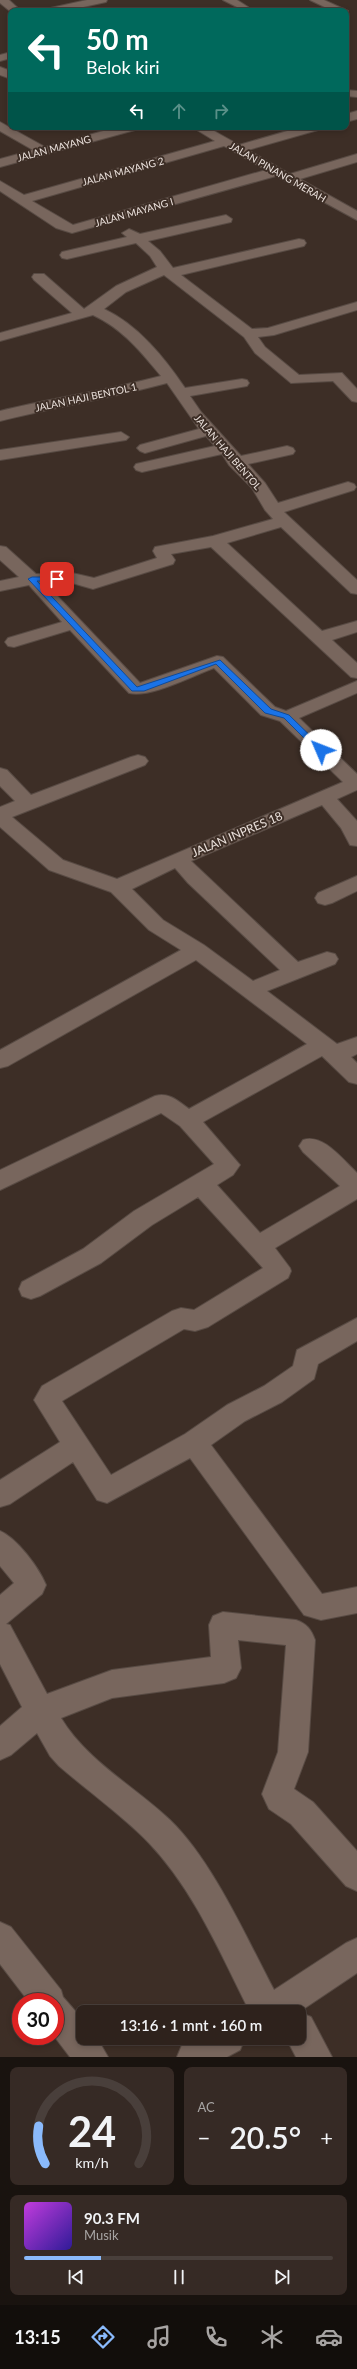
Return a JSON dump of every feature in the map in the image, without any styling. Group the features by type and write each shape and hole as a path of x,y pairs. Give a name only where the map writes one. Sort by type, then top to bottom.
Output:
{"street":[{"path":"2,0 12,8"},
{"path":"64,8 102,0"},
{"path":"228,0 243,8"},
{"path":"315,0 341,8"},
{"path":"0,126 43,151"},
{"name":"JALAN MAYANG","path":"0,163 43,151 105,130"},
{"name":"JALAN PINANG MERAH","path":"204,130 357,216"},
{"path":"237,149 304,130"},
{"name":"JALAN MAYANG 2","path":"20,200 226,142"},
{"name":"JALAN MAYANG I","path":"0,184 20,200 67,228 80,228 283,175 357,158"},
{"path":"340,207 357,203"},
{"path":"67,255 226,219"},
{"path":"106,220 139,239 163,263 168,271 248,334 260,350 296,380 337,376 357,398"},
{"path":"0,337 88,312 121,289 168,271 299,243"},
{"name":"JALAN HAJI BENTOL","path":"39,277 88,312 111,318 133,334 172,378 181,393 209,431 259,486 278,516 357,589"},
{"path":"248,334 269,332 357,306"},
{"name":"JALAN HAJI BENTOL 1","path":"0,416 55,402 121,391 172,378"},
{"path":"181,393 242,383"},
{"path":"145,448 209,431"},
{"path":"0,455 121,437"},
{"path":"142,467 224,449"},
{"path":"236,462 287,451"},
{"path":"0,586 32,579 83,579 93,584 167,560 162,551 215,541 348,487"},
{"path":"215,541 357,673"},
{"path":"0,551 32,579 136,690 216,661 221,664 268,711 287,717 356,783"},
{"path":"14,642 73,624"},
{"path":"319,638 357,626"},
{"path":"287,717 357,686"},
{"path":"0,814 26,802 138,761"},
{"path":"0,774 26,802"},
{"name":"JALAN INPRES 18","path":"118,887 178,859 356,783"},
{"path":"325,797 350,824 357,840"},
{"path":"0,817 56,866 118,887 156,925 197,950 329,1050 357,1076"},
{"path":"178,859 195,878 295,972"},
{"path":"325,898 357,883"},
{"path":"0,1060 197,950"},
{"path":"250,990 327,959"},
{"path":"188,1120 329,1050 357,1045"},
{"path":"0,1181 161,1103 164,1103 188,1120 228,1165 225,1169 144,1218 92,1256 31,1289"},
{"path":"258,1246 357,1187 311,1146"},
{"path":"200,1184 278,1268 275,1274 199,1320 195,1321 181,1318 51,1394 48,1402 107,1491 194,1442 236,1413 273,1394 305,1371 306,1358 357,1328"},
{"path":"194,1442 314,1606 321,1607 357,1600"},
{"path":"0,1495 77,1445"},
{"path":"0,1544 32,1585 0,1613"},
{"path":"0,1745 40,1710 112,1684 224,1670 223,1625 296,1633 301,1640 293,1752 277,1794 302,1813 357,1875"},
{"path":"0,1635 61,1746 70,1756 160,1832 172,1846 197,1882 266,2005"},
{"path":"0,1938 42,1993"},
{"path":"280,2005 357,1954"},
{"path":"64,2022 91,2057"},
{"path":"306,2041 315,2057"},
{"path":"194,2057 215,2045"}],"route":[{"path":"57,579 32,579 135,689 142,689 218,661 268,711 287,717 321,750"}]}
